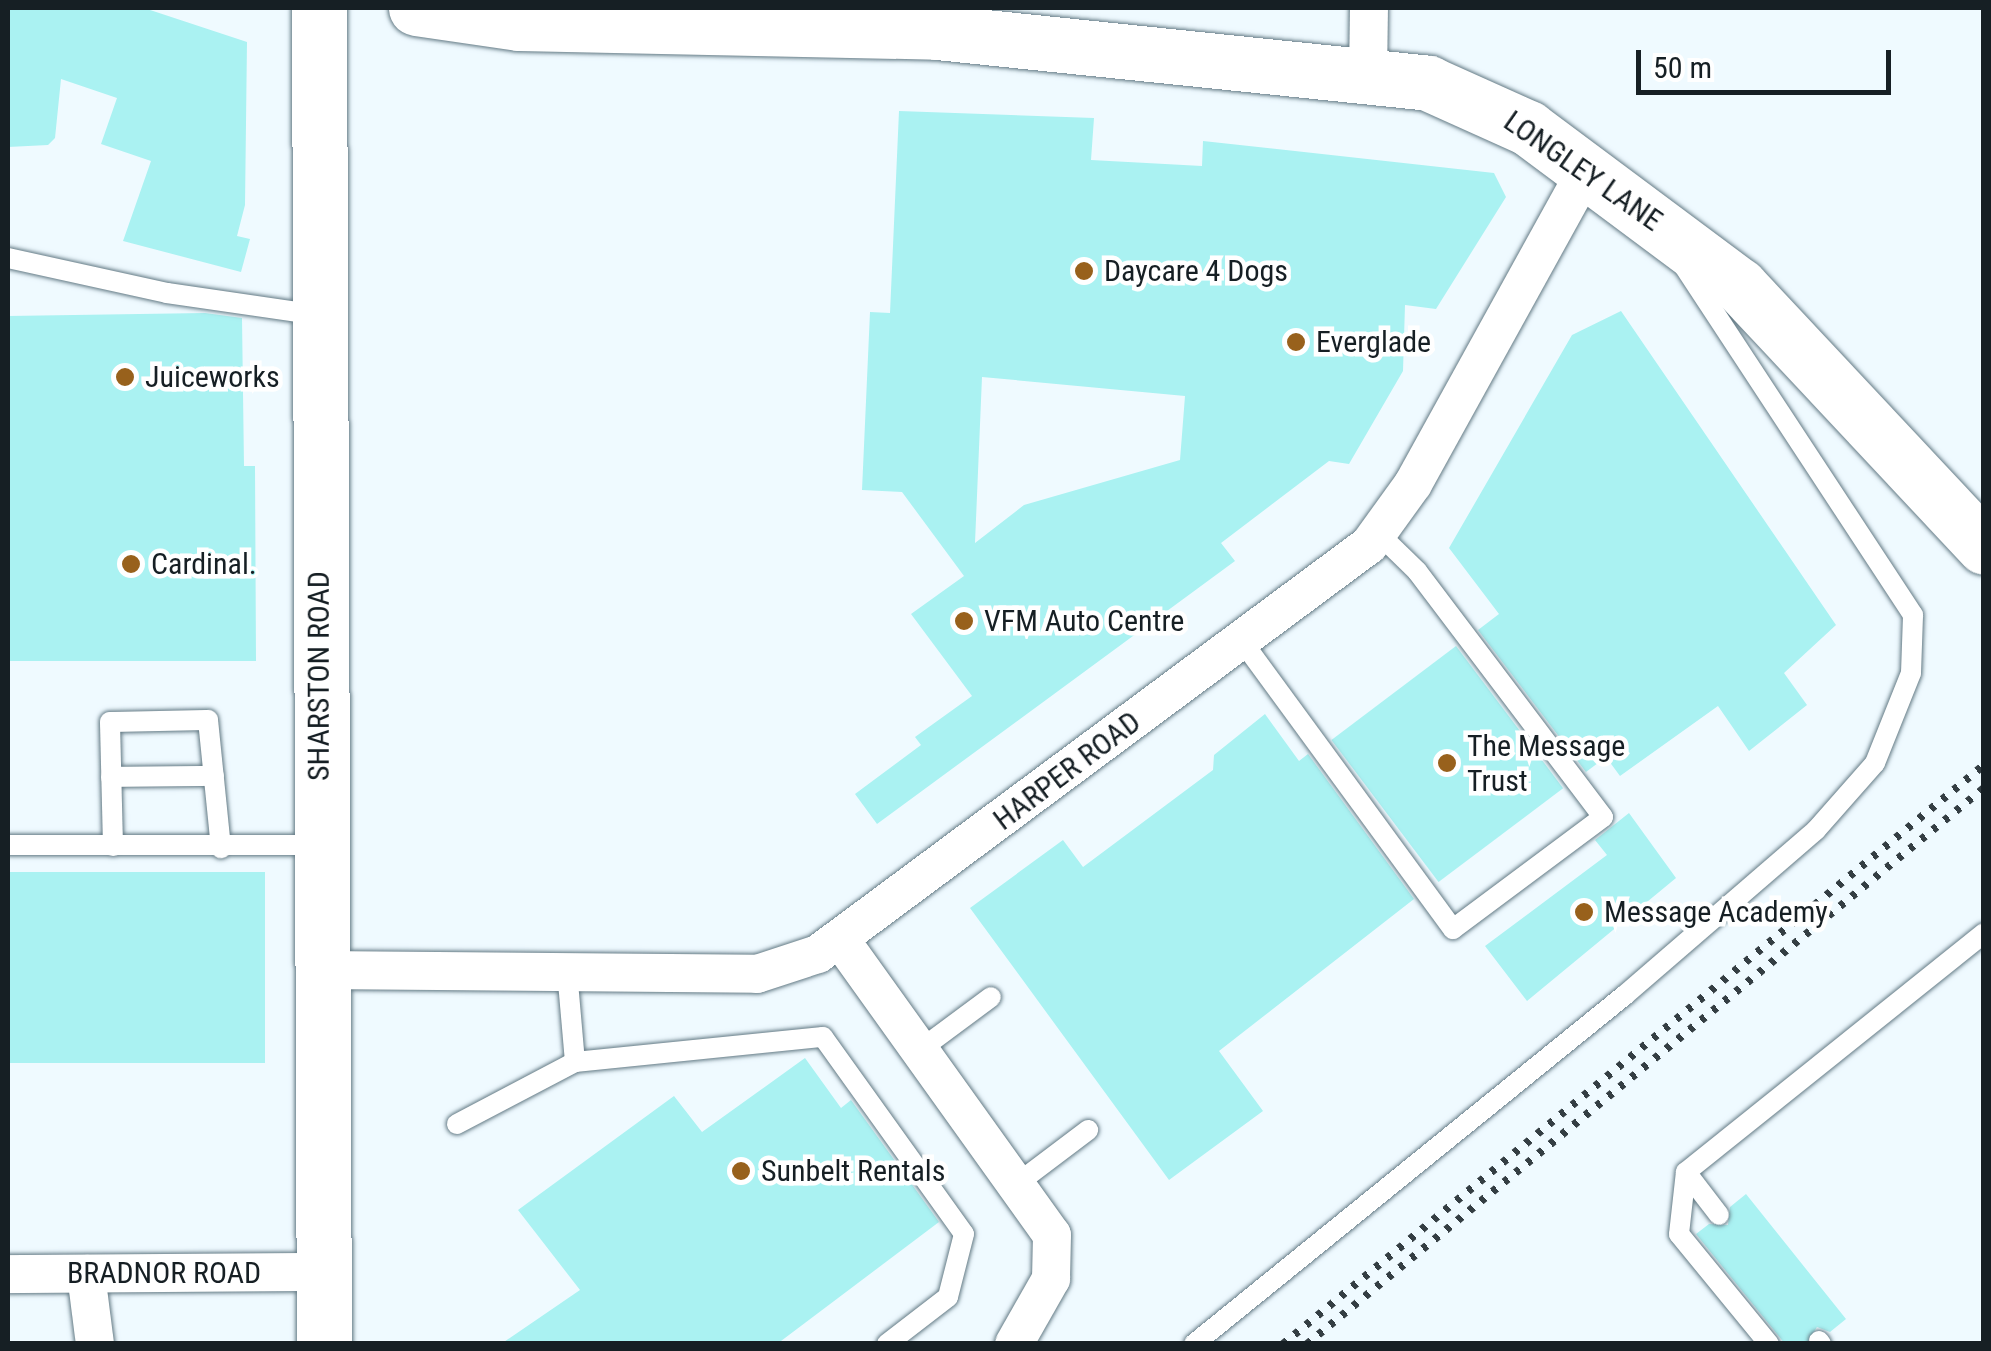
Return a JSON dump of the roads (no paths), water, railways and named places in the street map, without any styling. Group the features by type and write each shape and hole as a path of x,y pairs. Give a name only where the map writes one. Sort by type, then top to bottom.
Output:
{"main road":[{"name":"SHARSTON ROAD","path":"319,8 320,1272 324,1344"},
{"name":"LONGLEY LANE","path":"416,8 520,23 719,18 938,20 1428,84 1486,104 1586,170 1740,286 1984,548"}],"street":[{"path":"1368,78 1370,8"},
{"name":"HARPER ROAD","path":"320,970 757,974 799,963 840,939 1242,641 1378,533 1413,484 1586,170"},
{"path":"840,939 1052,1235 1056,1256 1051,1278 1014,1344"},
{"name":"BRADNOR ROAD","path":"8,1274 320,1272"},
{"path":"86,1274 95,1344"}],"lane":[{"path":"1194,1344 1625,995 1816,830 1875,763 1888,734 1911,673 1913,615 1654,221"},
{"path":"8,258 166,292 319,315"},
{"path":"1242,641 1453,929 1603,818 1417,571 1378,533"},
{"path":"113,846 110,722 208,720 221,848"},
{"path":"112,777 214,776"},
{"path":"8,845 221,848 319,845"},
{"path":"1768,1344 1679,1234 1686,1172 1984,933"},
{"path":"567,971 575,1062"},
{"path":"921,1050 992,997"},
{"path":"458,1124 575,1062 824,1037 964,1234 948,1296 887,1344"},
{"path":"1018,1183 1088,1130"},
{"path":"1686,1172 1719,1216"}],"railway":[{"path":"1283,1344 1984,765"},
{"path":"1307,1344 1984,788"}],"place":[{"name":"Daycare 4 Dogs","path":"1084,271"},
{"name":"Everglade","path":"1296,342"},
{"name":"Juiceworks","path":"125,377"},
{"name":"Cardinal.","path":"131,564"},
{"name":"VFM Auto Centre","path":"964,621"},
{"name":"The Message Trust","path":"1447,763"},
{"name":"Message Academy","path":"1584,912"},
{"name":"Sunbelt Rentals","path":"741,1171"}]}
